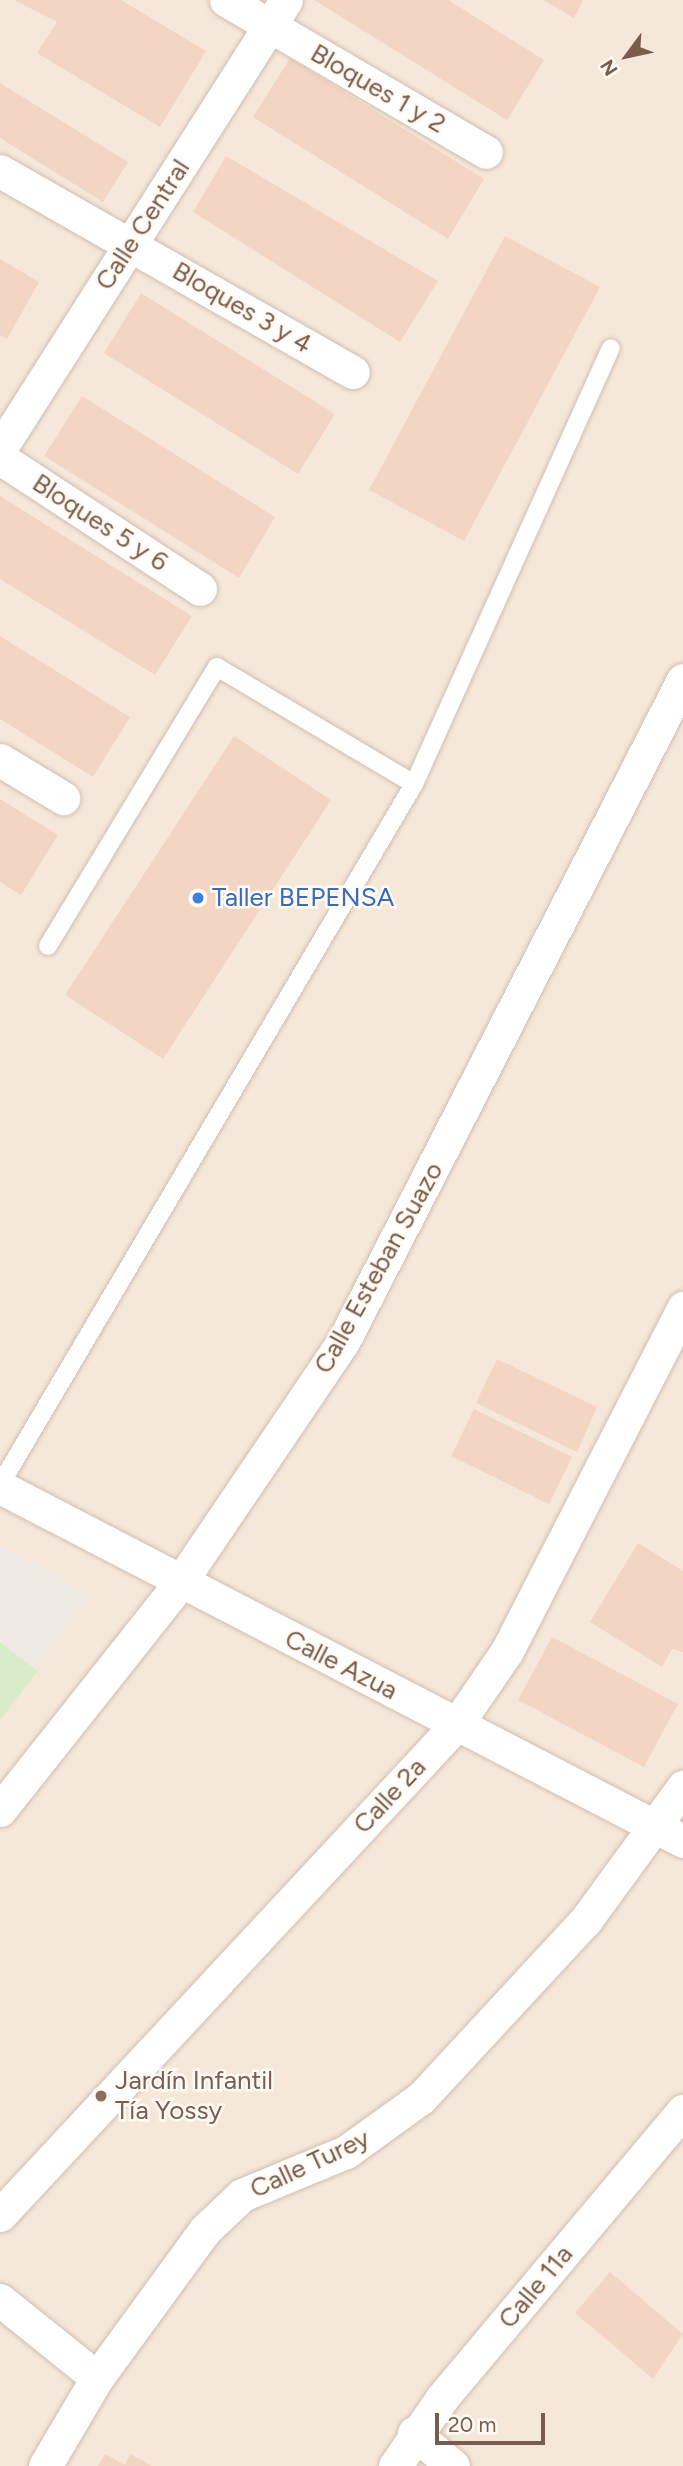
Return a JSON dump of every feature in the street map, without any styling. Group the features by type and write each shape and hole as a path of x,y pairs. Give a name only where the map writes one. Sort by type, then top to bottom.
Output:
{"street":[{"name":"Bloques 1 y 2","path":"226,0 278,13 486,152"},
{"name":"Calle Central","path":"0,449 278,13"},
{"name":"Bloques 3 y 4","path":"0,171 132,243 353,372"},
{"name":"Bloques 5 y 6","path":"0,458 200,589"},
{"name":"Calle Esteban Suazo","path":"0,1810 179,1584 343,1342 683,680"},
{"path":"0,760 63,798"},
{"name":"Calle 2a","path":"0,2215 457,1724 507,1651 683,1308"},
{"name":"Calle Azua","path":"0,1486 179,1584 683,1841"},
{"name":"Calle Turey","path":"45,2466 97,2378 204,2231 242,2195 346,2152 421,2098 586,1920 683,1787"},
{"name":"Calle 11a","path":"395,2466 414,2433 683,2112"},
{"path":"0,2300 97,2378"},
{"path":"414,2433 453,2466"}],"lane":[{"path":"0,1486 414,784 611,348"},
{"path":"48,946 217,667 414,784"}],"shaded area":[{"path":"0,0 683,0 683,2466 0,2466"},
{"path":"0,1547 90,1594 0,1716"}],"green space":[{"path":"0,1642 38,1671 0,1720"}],"building":[{"path":"14,0 121,0 206,51 160,127 37,53 57,22"},
{"path":"314,0 448,0 544,60 507,120"},
{"path":"543,0 583,0 574,18"},
{"path":"290,58 484,179 448,239 253,117"},
{"path":"0,83 128,162 103,202 0,138"},
{"path":"226,156 438,281 400,342 193,212"},
{"path":"505,236 600,287 464,541 369,490"},
{"path":"0,259 39,282 7,339 0,335"},
{"path":"141,293 335,414 298,474 104,353"},
{"path":"82,396 275,517 239,578 44,456"},
{"path":"0,496 192,616 155,675 0,579"},
{"path":"0,636 130,717 93,777 0,719"},
{"name":"Taller BEPENSA","path":"234,736 331,800 163,1059 65,995"},
{"path":"0,799 58,835 21,895 0,882"},
{"path":"497,1359 597,1407 577,1452 476,1403"},
{"path":"474,1409 572,1457 549,1504 451,1456"},
{"path":"638,1543 683,1571 683,1652 672,1649 662,1667 590,1622"},
{"path":"552,1637 678,1704 644,1767 518,1700"},
{"path":"610,2272 683,2334 653,2379 575,2313"},
{"path":"105,2454 125,2465 130,2454 152,2466 98,2466"}],"place":[{"name":"Taller BEPENSA","path":"198,898"},
{"name":"Jardín Infantil Tía Yossy","path":"101,2096"}]}
